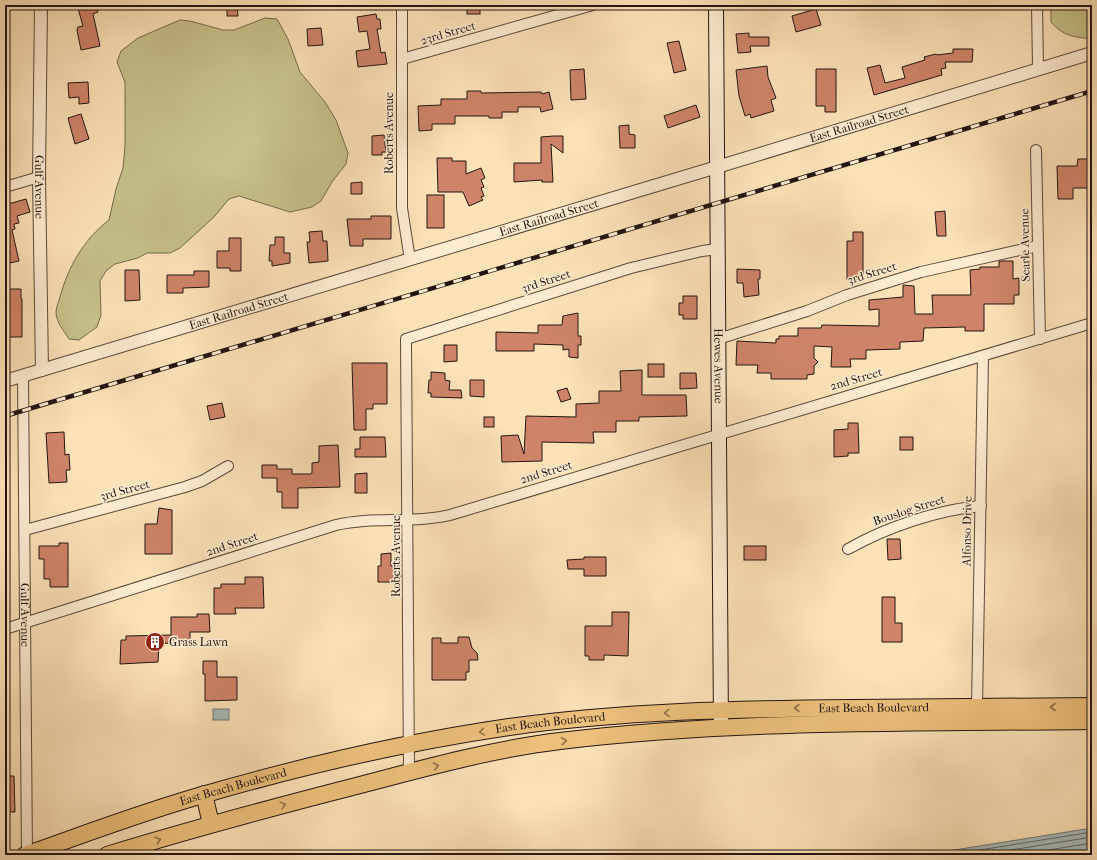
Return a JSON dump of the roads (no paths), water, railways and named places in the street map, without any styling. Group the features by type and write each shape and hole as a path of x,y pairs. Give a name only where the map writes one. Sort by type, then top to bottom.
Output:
{"main road":[{"name":"Hewes Avenue","path":"716,5 721,728"},
{"name":"East Beach Boulevard","path":"26,855 124,820 204,794 309,766 409,744 511,727 601,717 721,709 1092,706"},
{"name":"East Beach Boulevard","path":"107,855 211,824 409,772 496,752 558,741 721,728 825,724 1092,721"},
{"path":"204,794 211,824"}],"street":[{"name":"Gulf Avenue","path":"41,5 39,177 42,370"},
{"name":"Roberts Avenue","path":"402,5 402,208 410,260"},
{"name":"23rd Street","path":"402,59 593,5"},
{"path":"1037,5 1038,68"},
{"name":"East Railroad Street","path":"5,381 717,167 1038,68 1092,53"},
{"name":"Searle Avenue","path":"1036,150 1040,339"},
{"path":"5,187 39,177"},
{"name":"3rd Street","path":"718,339 807,311 847,295 921,272 1038,246"},
{"name":"3rd Street","path":"406,340 631,268 702,251 718,249"},
{"name":"2nd Street","path":"5,629 336,525 360,521 425,520 450,515 1092,323"},
{"name":"Roberts Avenue","path":"406,340 409,772"},
{"name":"Alfonso Drive","path":"977,707 983,356"},
{"name":"Gulf Avenue","path":"23,376 26,855"},
{"name":"3rd Street","path":"25,530 185,487 228,466"},
{"name":"Bouslog Street","path":"848,549 871,536 956,508 981,506"}],"water":[{"path":"213,709 229,709 229,720 213,720"},
{"path":"1092,828 1092,855 923,855"}],"railway":[{"path":"5,416 1092,91"}],"place":[{"name":"Grass Lawn","path":"155,642"}]}
